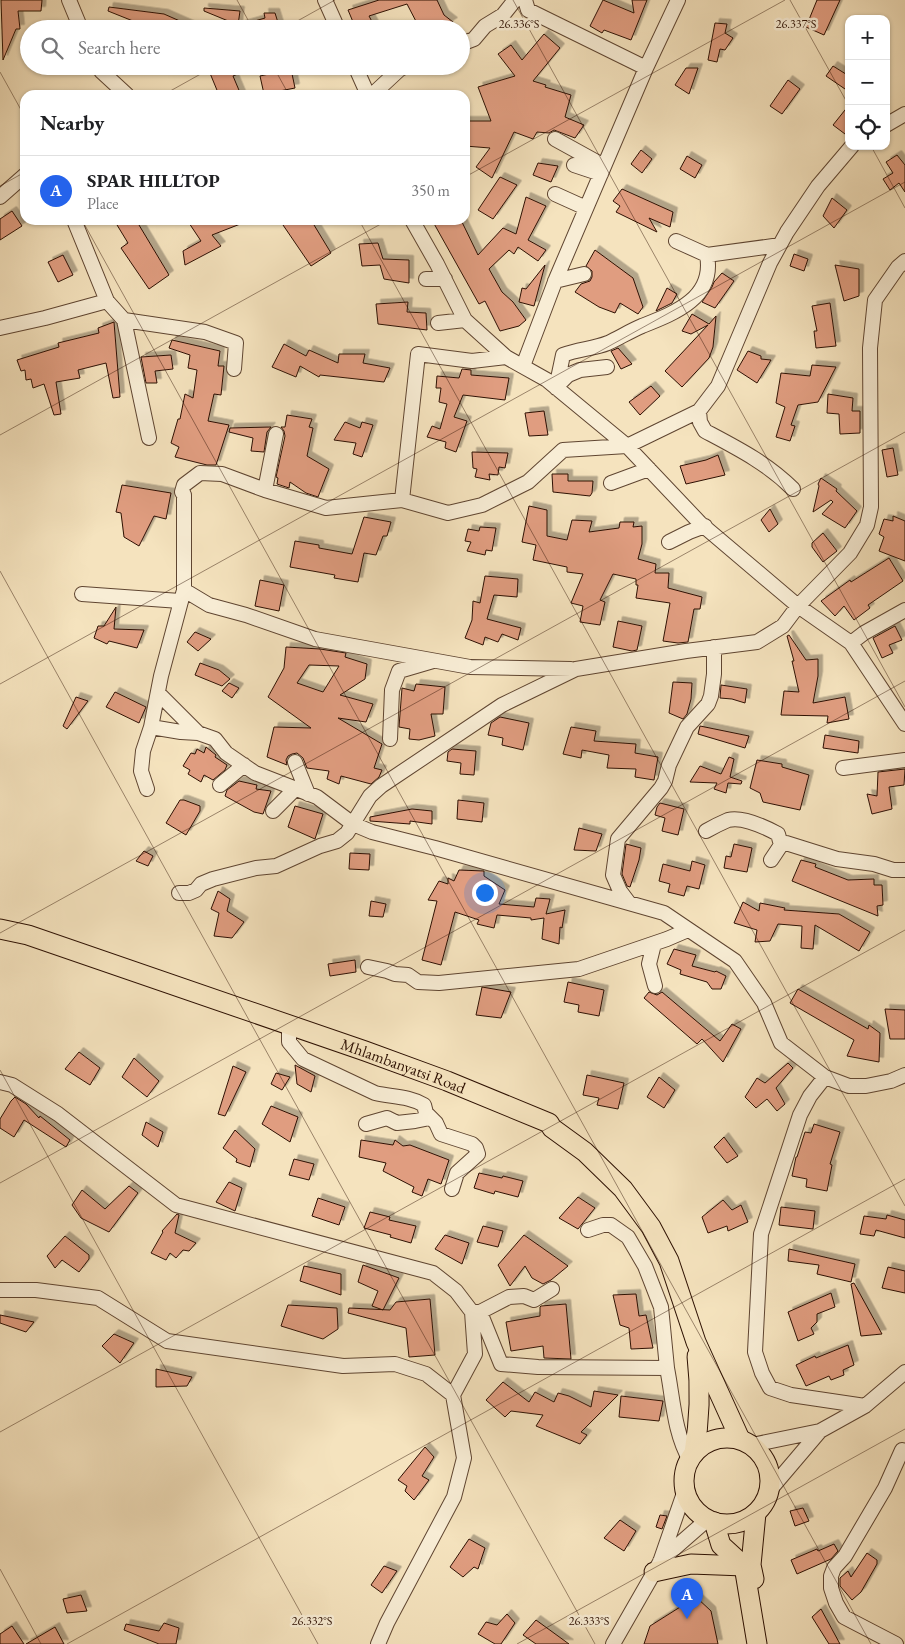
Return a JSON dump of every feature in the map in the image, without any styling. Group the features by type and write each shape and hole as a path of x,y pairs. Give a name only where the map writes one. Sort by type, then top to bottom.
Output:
{"main road":[{"name":"Mhlambanyatsi Road","path":"0,929 28,935 289,1025 447,1081 549,1122 552,1128 585,1152 623,1189 651,1227 669,1261 696,1342 746,1442"},
{"name":"Mhlambanyatsi Road","path":"692,1456 699,1422 700,1395 696,1342"},
{"path":"728,1437 746,1442 761,1454 768,1466 770,1478 769,1491 764,1503 756,1513 737,1523 726,1524 711,1521 697,1512 689,1502 685,1490 684,1477 692,1456 703,1444 715,1439 728,1437"},
{"path":"756,1513 751,1565 770,1644"},
{"path":"711,1521 721,1545 744,1566 757,1644"},
{"path":"657,1567 691,1564 744,1566"}],"street":[{"path":"69,0 77,20"},
{"path":"325,0 334,20"},
{"path":"470,40 485,26 503,15 515,0"},
{"path":"525,0 528,10 646,68"},
{"path":"522,366 555,281 602,170 678,0"},
{"path":"105,75 122,90"},
{"path":"359,75 366,90"},
{"path":"377,90 394,75"},
{"path":"890,123 905,114"},
{"path":"555,139 602,170"},
{"path":"147,789 141,771 143,751 151,727 182,595 184,495 182,492 184,485 200,473 222,474 265,490 326,508 402,500 448,513 482,505 528,482 563,450 627,446 698,411 718,386 770,263 786,232 818,186 849,150"},
{"path":"574,165 602,170"},
{"path":"0,197 20,179"},
{"path":"555,194 586,208"},
{"path":"76,225 107,301 124,320 149,438"},
{"path":"415,225 465,320 506,357 547,380 627,446 704,526 798,606 850,643 903,716"},
{"path":"676,241 707,255 780,246"},
{"path":"556,388 563,355 607,344 641,326 680,310 694,299 708,277 709,265 707,255"},
{"path":"82,594 182,595 315,639 470,667 576,669 757,642 783,626 798,606 850,553 867,525 871,507 870,348 875,300 898,267 905,261"},
{"path":"555,281 584,274"},
{"path":"426,279 445,279"},
{"path":"0,328 107,301"},
{"path":"124,320 205,332 236,343 234,369"},
{"path":"438,323 465,320"},
{"path":"402,500 418,354 472,361 506,357"},
{"path":"556,388 568,376 580,370 607,366"},
{"path":"698,411 700,422 705,431 760,461 793,488"},
{"path":"265,490 276,434"},
{"path":"611,483 649,469"},
{"path":"670,542 704,526"},
{"path":"850,643 905,610"},
{"path":"629,903 620,891 613,875 618,838 661,788 669,765 687,727 708,704 714,674 714,647"},
{"path":"390,739 392,690 399,671 436,660"},
{"path":"179,893 196,890 201,884 213,879 256,868 276,866 320,846 337,841 347,833 370,796 388,780 502,704 576,669"},
{"path":"158,693 198,733"},
{"path":"151,727 198,733 215,740 226,753 255,773 316,797 353,824 372,832 664,913 735,961 764,1003 781,1043 825,1077 849,1086 866,1086 905,1075"},
{"path":"843,768 905,760"},
{"path":"295,762 302,791"},
{"path":"220,784 244,765"},
{"path":"273,811 302,791"},
{"path":"706,831 731,820 759,824 778,834 781,845 771,860"},
{"path":"781,845 786,844 837,859 874,864 893,870 905,870"},
{"path":"368,967 395,974 408,975 418,982 439,982 579,969 654,944 688,930"},
{"path":"654,944 649,964 655,986"},
{"path":"289,1025 289,1042 303,1059 375,1093 406,1098 424,1105 425,1119 397,1123 387,1118 366,1124"},
{"path":"825,1077 810,1096 800,1115 761,1234 755,1352 770,1388 791,1395 865,1406"},
{"path":"0,1082 12,1085 58,1114 176,1205 433,1273 456,1291 476,1312 501,1364 538,1367 667,1368"},
{"path":"426,1113 436,1123 441,1134 472,1144 476,1148 478,1154 457,1173 452,1189"},
{"path":"588,1230 602,1225 611,1225 628,1237 645,1266 661,1306 667,1368 678,1433 683,1449 692,1456"},
{"path":"476,1312 509,1297 524,1296 534,1300 552,1288"},
{"path":"0,1290 36,1290 98,1298 167,1341 343,1366 396,1364 426,1374 453,1395"},
{"path":"378,1644 387,1623 454,1497 464,1458 453,1395 475,1354 476,1312"},
{"path":"769,1491 820,1431 865,1406 905,1372"},
{"path":"746,1442 820,1431"},
{"path":"896,1644 844,1617 836,1603 831,1588 831,1576 834,1568 845,1556 886,1488 902,1450"},
{"path":"613,1644 657,1567 685,1490"},
{"path":"657,1567 711,1521"}],"building":[{"path":"1,0 42,0 41,11 18,11 20,29 16,29 3,60"},
{"path":"379,0 437,0 444,15 450,20 415,20 407,4 369,16 371,20 352,20 348,10"},
{"path":"603,0 634,13 632,0 647,0 631,40 604,30 602,33 590,26"},
{"path":"817,0 840,0 824,35 806,27"},
{"path":"109,7 164,14 178,20 130,20 108,11"},
{"path":"204,8 240,11 239,20 226,20 204,11"},
{"path":"264,13 275,13 277,20 258,20 265,18"},
{"path":"715,23 727,24 725,33 733,38 725,50 720,49 717,62 708,60"},
{"path":"544,34 560,48 533,81 571,95 565,117 584,125 575,138 554,130 549,133 537,132 533,139 514,132 492,178 476,167 490,148 470,146 470,121 491,121 478,87 515,76 498,54 511,45 522,60"},
{"path":"833,66 845,74 845,89 826,76"},
{"path":"686,68 698,68 689,94 675,85"},
{"path":"211,75 235,75 233,76 239,90 217,90"},
{"path":"292,75 295,88 263,90 260,76"},
{"path":"788,80 800,89 782,114 770,106"},
{"path":"845,110 845,134 833,125"},
{"path":"641,150 652,159 642,173 631,164"},
{"path":"897,155 905,165 905,192 899,183 890,190 883,179 893,173 886,162"},
{"path":"687,156 702,165 695,178 680,169"},
{"path":"538,163 558,166 551,182 533,175"},
{"path":"500,177 517,185 493,219 478,210"},
{"path":"622,189 673,212 670,227 649,218 657,232 616,212 620,206 613,201"},
{"path":"526,197 546,206 528,240 546,250 538,261 518,247 514,254 509,250 489,269 502,292 513,302 526,320 519,326 500,331 485,301 479,304 435,225 463,225 478,255 503,228 516,234"},
{"path":"832,198 847,210 834,228 823,216"},
{"path":"12,211 22,226 0,240 0,219"},
{"path":"117,225 139,225 169,275 149,289 121,248 128,243"},
{"path":"190,225 238,225 212,235 221,246 185,265 183,251 201,241"},
{"path":"283,225 314,225 331,253 311,266"},
{"path":"378,243 383,259 409,260 409,283 384,279 380,265 362,266 359,244"},
{"path":"595,250 633,278 643,307 638,314 620,303 615,313 599,307 575,292 581,284 590,281 592,277 592,271 586,266"},
{"path":"794,254 808,259 804,271 790,266"},
{"path":"63,255 73,275 58,282 48,262"},
{"path":"545,265 534,306 519,302 522,288 526,289"},
{"path":"835,265 859,269 859,296 844,301"},
{"path":"722,273 734,281 715,308 702,302"},
{"path":"667,288 677,294 672,303 656,311"},
{"path":"408,302 407,312 426,313 427,330 378,324 376,304"},
{"path":"830,303 836,346 816,348 814,331 817,331 812,306"},
{"path":"692,314 709,324 716,316 713,347 709,358 682,387 665,371 708,325 691,334 682,331"},
{"path":"114,322 120,397 113,398 106,363 78,370 80,378 56,382 61,414 54,415 44,384 33,388 31,379 26,380 25,370 21,371 17,360 59,347 58,343 99,333 98,328"},
{"path":"172,340 220,351 218,366 224,366 221,395 214,394 208,421 229,425 216,465 207,465 175,457 179,447 171,443 178,419 180,419 185,394 193,398 197,370 188,368 190,355 169,348"},
{"path":"284,344 306,356 309,350 338,363 339,354 365,354 363,363 390,368 384,382 320,375 319,377 300,366 296,377 272,367"},
{"path":"618,348 632,364 621,369 611,351"},
{"path":"748,351 761,356 761,359 771,360 757,383 737,370"},
{"path":"171,355 173,369 155,371 157,383 146,383 141,357"},
{"path":"812,365 836,367 818,402 798,405 791,425 795,426 790,441 776,437 785,407 776,403 781,373 810,376"},
{"path":"462,369 471,370 471,375 509,378 505,400 463,395 454,417 467,421 456,452 445,448 446,442 427,437 432,426 440,429 447,404 439,402 441,388 436,388 437,376 459,378"},
{"path":"651,386 660,396 640,415 629,402"},
{"path":"828,394 853,398 852,411 860,411 860,433 840,434 839,414 827,413"},
{"path":"544,411 548,435 529,436 525,413"},
{"path":"287,415 312,419 309,427 313,428 307,456 329,469 318,497 306,493 290,482 289,488 277,484 278,478 276,477 285,436 281,427 285,427"},
{"path":"345,422 360,428 362,422 373,425 362,457 353,454 356,443 334,440"},
{"path":"271,427 267,432 264,452 251,451 253,438 229,432 230,428"},
{"path":"893,448 898,475 887,477 882,450"},
{"path":"472,452 508,453 505,468 499,467 498,475 489,474 490,480 475,477 477,469 473,468"},
{"path":"718,455 725,475 686,484 680,466"},
{"path":"552,474 568,474 568,481 593,481 592,493 590,496 553,492"},
{"path":"821,478 837,489 836,491 857,511 845,528 822,514 833,502 831,500 813,512 818,484"},
{"path":"122,485 171,493 166,519 154,516 139,546 124,537 121,513 116,512"},
{"path":"529,506 547,510 547,536 567,540 572,520 592,521 589,532 619,528 620,522 634,522 633,527 642,526 642,544 638,559 656,564 655,573 669,573 668,588 702,597 700,609 694,609 688,642 663,641 670,603 636,598 638,585 636,585 636,579 613,574 600,600 605,602 600,625 580,622 583,606 571,603 583,574 567,572 567,567 533,560 536,545 522,542"},
{"path":"770,509 778,524 769,532 761,520"},
{"path":"893,516 905,521 905,561 879,551 884,537 879,534 884,519 893,521"},
{"path":"364,517 391,522 387,536 383,536 376,555 364,553 358,582 334,578 335,575 290,567 295,541 352,554"},
{"path":"480,527 496,528 492,551 486,550 485,555 467,551 471,542 465,541 468,529 479,531"},
{"path":"823,533 837,551 823,562 812,547 812,543"},
{"path":"889,558 903,581 868,605 870,608 854,620 844,606 835,616 821,601 850,580 851,582"},
{"path":"485,576 518,579 517,597 494,595 487,619 521,628 518,640 502,634 498,642 485,637 483,645 465,638 472,620 473,601 480,603"},
{"path":"260,580 284,585 279,611 255,606"},
{"path":"116,607 114,629 144,630 137,648 109,641 107,644 94,638 98,626 104,626"},
{"path":"618,621 642,626 637,650 632,651 613,647"},
{"path":"895,626 902,640 889,645 893,653 882,658 873,638"},
{"path":"195,632 211,639 198,651 187,642"},
{"path":"789,635 806,660 818,659 818,676 813,703 845,697 849,719 827,723 828,716 781,715 784,691 799,692 792,661 794,661 787,636"},
{"path":"286,647 346,653 345,657 367,664 365,679 340,695 373,704 366,722 338,718 382,744 374,768 382,770 379,777 371,784 341,776 339,784 327,779 329,771 307,768 303,758 297,753 288,756 286,760 287,765 267,757 274,727 311,728 268,697 284,668","holes":["309,665 339,666 323,692 297,683"]},
{"path":"200,663 219,670 230,679 222,686 195,675"},
{"path":"673,682 692,683 691,699 687,714 683,719 669,713"},
{"path":"229,683 239,688 232,698 222,691"},
{"path":"416,684 445,687 443,714 431,714 435,736 419,740 409,739 410,729 399,727 402,688 414,691"},
{"path":"721,685 747,689 745,703 720,698"},
{"path":"115,692 146,707 139,723 106,707"},
{"path":"76,697 88,701 67,729 63,726"},
{"path":"500,717 529,723 523,750 502,745 503,738 488,735 491,723"},
{"path":"700,726 749,736 745,748 698,734"},
{"path":"571,727 596,731 594,741 636,744 635,753 658,757 654,780 635,777 636,769 607,768 609,755 582,750 581,758 563,754"},
{"path":"825,735 859,741 858,753 823,748"},
{"path":"206,747 216,755 215,757 227,765 225,770 213,780 204,775 201,782 188,774 190,770 183,766 191,753 195,754 197,749 204,753"},
{"path":"452,749 476,751 474,775 460,774 461,763 447,761 448,752"},
{"path":"729,757 734,759 730,777 742,781 741,784 728,783 726,793 714,789 717,783 690,782 700,766 721,774"},
{"path":"757,760 782,764 782,767 809,775 800,810 763,802 760,793 750,788"},
{"path":"905,769 904,785 889,787 892,809 872,814 867,794 877,796 878,772"},
{"path":"239,781 257,785 256,789 271,791 263,814 254,812 225,796 227,790"},
{"path":"180,800 200,806 200,811 186,835 166,823"},
{"path":"458,800 484,803 482,822 457,819"},
{"path":"660,803 684,809 678,835 662,831 665,818 655,815"},
{"path":"295,806 323,814 315,839 288,827"},
{"path":"412,809 432,811 432,824 410,821 410,824 370,821 370,817"},
{"path":"579,828 602,834 596,851 574,850"},
{"path":"626,844 641,848 630,887 627,886 622,874"},
{"path":"734,844 752,848 747,872 724,868 726,856 731,857"},
{"path":"144,851 153,856 148,866 136,861"},
{"path":"350,853 370,854 369,870 349,869"},
{"path":"801,860 816,864 815,867 848,880 874,879 874,885 882,885 883,905 877,906 878,916 792,881"},
{"path":"692,861 705,865 699,889 687,886 684,896 668,892 670,884 659,881 663,864 690,871"},
{"path":"459,870 484,871 484,876 505,890 499,904 534,907 536,898 550,899 546,914 565,910 562,928 560,927 559,944 542,939 544,918 531,920 531,918 497,915 494,928 477,924 479,920 455,912 441,965 422,960 437,901 428,900 439,881 448,884 448,878 454,881"},
{"path":"218,891 230,899 227,911 244,922 232,938 214,936 219,913 211,909"},
{"path":"371,901 386,904 383,917 369,916"},
{"path":"743,902 759,911 760,903 785,908 784,910 839,914 870,932 859,951 815,925 813,949 801,948 802,926 778,924 770,941 755,942 757,930 734,923"},
{"path":"674,949 696,955 692,966 716,971 726,976 721,989 712,989 707,982 680,974 681,970 667,964"},
{"path":"355,960 356,972 330,976 328,964"},
{"path":"568,982 604,990 599,1016 578,1012 579,1005 564,1002"},
{"path":"482,987 511,992 501,1018 476,1015"},
{"path":"798,989 868,1029 869,1025 880,1033 879,1062 847,1056 854,1040 790,1003"},
{"path":"649,992 657,995 662,992 720,1041 732,1024 741,1029 723,1062 702,1039 697,1044 644,998"},
{"path":"885,1009 905,1010 905,1039 890,1039"},
{"path":"79,1052 100,1068 90,1085 65,1069"},
{"path":"134,1058 159,1081 147,1097 122,1077"},
{"path":"788,1063 793,1068 776,1088 785,1104 777,1111 767,1099 756,1108 745,1097 757,1078 765,1083"},
{"path":"295,1065 315,1076 311,1092 297,1084"},
{"path":"233,1066 246,1072 225,1116 218,1114"},
{"path":"276,1073 290,1077 282,1090 271,1084"},
{"path":"587,1075 624,1083 618,1109 597,1105 599,1098 583,1095"},
{"path":"659,1077 675,1090 664,1108 647,1097"},
{"path":"15,1097 26,1104 39,1118 40,1116 70,1140 66,1147 24,1120 14,1137 0,1128 0,1119"},
{"path":"271,1106 298,1117 290,1142 262,1124"},
{"path":"146,1122 163,1132 158,1147 142,1135"},
{"path":"814,1124 840,1132 830,1164 832,1165 827,1191 806,1187 807,1179 792,1176 796,1157 805,1132 811,1133"},
{"path":"235,1130 255,1149 250,1167 236,1162 237,1159 223,1148"},
{"path":"724,1137 738,1156 727,1163 714,1147"},
{"path":"361,1140 393,1145 395,1140 403,1146 410,1145 449,1160 441,1184 428,1179 422,1196 412,1192 414,1187 383,1171 386,1163 359,1157"},
{"path":"294,1159 314,1164 309,1180 289,1175"},
{"path":"479,1173 523,1181 518,1197 495,1191 494,1194 474,1188"},
{"path":"229,1182 242,1188 235,1211 216,1202"},
{"path":"129,1186 138,1193 109,1232 81,1218 72,1205 82,1190 105,1209"},
{"path":"578,1197 595,1208 578,1229 559,1218"},
{"path":"318,1198 345,1207 339,1225 312,1216"},
{"path":"723,1200 732,1210 741,1205 748,1222 728,1231 727,1226 708,1233 702,1217"},
{"path":"781,1207 815,1211 813,1229 779,1225"},
{"path":"370,1212 390,1217 389,1220 416,1226 411,1243 390,1237 391,1235 364,1228"},
{"path":"177,1214 179,1215 175,1233 196,1243 189,1251 183,1250 176,1258 170,1253 166,1260 151,1253 162,1231"},
{"path":"887,1215 905,1220 905,1238 876,1230 874,1236 860,1234 864,1216 886,1219"},
{"path":"483,1226 503,1231 498,1247 477,1242"},
{"path":"445,1235 469,1243 462,1264 435,1249"},
{"path":"524,1235 568,1266 543,1284 532,1278 525,1266 510,1286 498,1265"},
{"path":"65,1236 89,1255 89,1259 79,1272 62,1260 55,1268 47,1256"},
{"path":"789,1249 855,1264 851,1282 817,1274 819,1265 788,1261"},
{"path":"363,1265 399,1278 383,1310 372,1306 378,1291 358,1282"},
{"path":"304,1266 341,1274 341,1295 300,1281"},
{"path":"888,1267 905,1271 905,1293 882,1288"},
{"path":"854,1283 882,1334 861,1336 851,1284"},
{"path":"831,1293 835,1307 817,1314 817,1322 811,1328 814,1334 798,1341 788,1312"},
{"path":"636,1294 639,1316 646,1315 653,1348 631,1349 629,1328 620,1325 613,1295"},
{"path":"430,1299 435,1355 409,1357 406,1328 348,1313 349,1308 390,1310 396,1302"},
{"path":"566,1304 571,1359 544,1358 543,1346 511,1351 506,1322 540,1316 541,1306"},
{"path":"288,1305 337,1308 338,1329 323,1339 281,1326"},
{"path":"0,1315 34,1322 26,1332 0,1323"},
{"path":"114,1334 134,1343 120,1363 102,1346"},
{"path":"848,1345 854,1365 843,1370 844,1375 831,1380 829,1376 806,1386 796,1365 815,1356 816,1358"},
{"path":"156,1369 192,1377 187,1386 156,1387"},
{"path":"503,1382 529,1402 535,1392 554,1402 558,1393 569,1396 591,1407 594,1391 618,1395 581,1432 587,1435 580,1444 536,1426 543,1415 511,1411 505,1417 486,1400"},
{"path":"621,1396 663,1401 659,1421 619,1417"},
{"path":"425,1447 434,1457 422,1476 429,1480 414,1500 405,1491 407,1486 398,1480"},
{"path":"803,1508 809,1521 795,1526 790,1511"},
{"path":"660,1515 667,1516 662,1529 656,1527"},
{"path":"620,1520 636,1531 624,1551 604,1538"},
{"path":"469,1539 485,1548 478,1569 474,1567 463,1577 450,1567"},
{"path":"834,1544 838,1551 831,1559 797,1574 791,1560"},
{"path":"867,1553 877,1560 877,1564 861,1592 852,1600 840,1586 840,1578 848,1571 851,1577"},
{"path":"384,1566 397,1571 382,1593 371,1585"},
{"path":"81,1595 87,1611 67,1613 63,1599"},
{"path":"696,1597 711,1611 718,1644 644,1644 650,1626"},
{"path":"821,1609 840,1644 829,1644 812,1617"},
{"path":"507,1614 515,1623 501,1644 495,1644 478,1634 486,1622 497,1625"},
{"path":"536,1620 569,1644 536,1644 523,1635"},
{"path":"164,1623 179,1628 176,1644 159,1644 124,1630 126,1624 159,1631"},
{"path":"12,1626 24,1644 0,1644 0,1634"},
{"path":"55,1627 64,1644 26,1644"}],"place":[{"name":"SPAR HILLTOP","path":"687,1619"}]}
